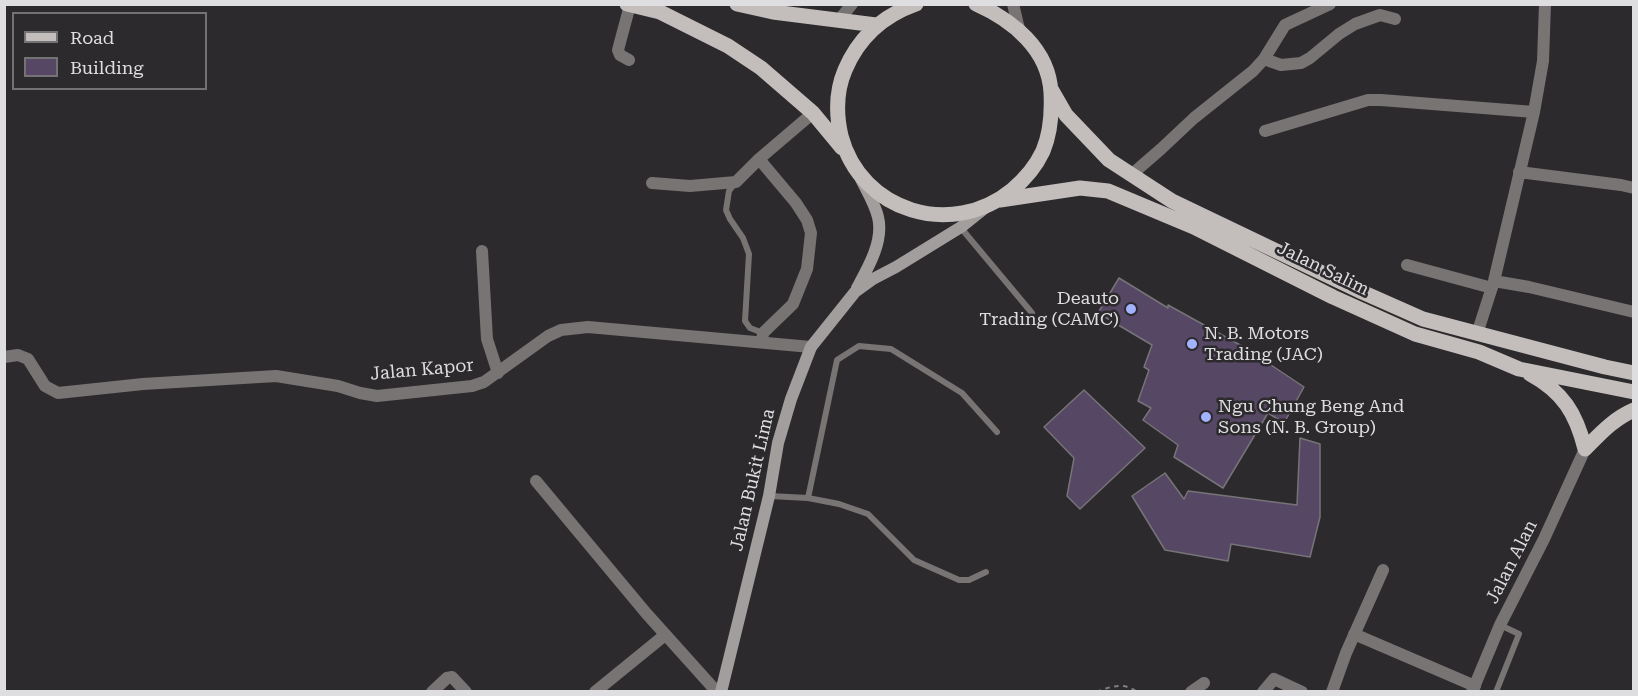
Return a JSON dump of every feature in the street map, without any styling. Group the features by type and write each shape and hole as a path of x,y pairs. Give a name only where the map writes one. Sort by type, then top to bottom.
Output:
{"main road":[{"path":"736,4 773,12 876,25"},
{"path":"846,152 837,118 839,84 853,51 876,25 902,7 916,4"},
{"path":"855,292 961,227 994,203 1025,179 1042,152 1052,122 1051,89 1045,67 1034,47 1019,29 998,14 976,4"},
{"path":"629,5 660,12 728,46 761,68 813,113 846,152"},
{"name":"Jalan Salim","path":"1051,89 1066,115 1109,160 1172,201 1423,319 1634,373"},
{"name":"Jalan Salim","path":"846,152 860,176 881,195 906,209 933,215 961,214 994,203 1080,188 1108,191 1194,227 1333,297 1415,334 1479,352 1519,369 1634,392"},
{"path":"855,292 872,259 878,238 879,218 860,176"},
{"name":"Jalan Bukit Lima","path":"719,692 769,496 778,443 791,399 811,347 855,292"},
{"path":"1519,369 1542,381 1558,394 1579,427 1585,449 1610,424 1634,410"}],"street":[{"path":"840,19 852,4"},
{"path":"1013,4 1019,29"},
{"path":"1131,175 1194,118 1253,70 1264,58 1285,25 1330,4"},
{"path":"1477,334 1493,284 1534,112 1543,61 1545,4"},
{"path":"629,5 618,50 620,55 629,60"},
{"path":"1264,58 1281,65 1301,63 1339,34 1362,20 1380,15 1395,20"},
{"path":"1265,130 1368,100 1534,112"},
{"path":"652,183 690,186 736,182 813,113"},
{"path":"759,159 796,203 807,220 811,234 807,269 793,304 762,337"},
{"path":"1519,172 1621,184 1634,188"},
{"path":"482,252 487,339 498,373"},
{"path":"1407,265 1493,284 1529,287 1634,312"},
{"name":"Jalan Kapor","path":"4,357 18,355 28,359 45,386 58,393 143,384 276,376 338,386 377,396 472,386 484,382 548,336 561,330 588,327 762,337 811,347"},
{"name":"Jalan Alan","path":"1474,689 1500,625 1544,539 1585,449"},
{"path":"536,481 665,635 719,692"},
{"path":"1332,692 1354,634 1383,570"},
{"path":"1354,634 1474,689"},
{"path":"595,692 665,635"},
{"path":"432,692 447,678 452,677 466,692"},
{"path":"1263,692 1274,680 1302,692"},
{"path":"1191,692 1204,682"}],"lane":[{"path":"736,182 729,191 726,210 747,246 744,321 762,337"},
{"path":"961,227 1032,313"},
{"path":"808,498 837,360 859,346 891,350 902,355 962,393 997,432"},
{"path":"769,496 808,498 839,504 868,514 914,560 959,580 969,580 986,572"},
{"path":"1496,692 1519,634 1500,625"}],"path":[{"path":"1097,692 1122,685 1130,686 1137,692"}],"building":[{"name":"Ngu Chung Beng And Sons (N. B. Group)","path":"1119,278 1168,308 1168,305 1269,361 1268,363 1304,387 1284,423 1268,413 1223,488 1174,457 1178,445 1143,420 1151,408 1138,401 1149,370 1144,367 1152,345 1098,313"},
{"path":"1084,390 1145,448 1080,509 1067,496 1074,458 1044,427"},
{"name":"Ngu Chung Beng And Sons (N. B. Group)","path":"1300,438 1320,444 1320,517 1310,557 1231,544 1228,561 1165,550 1132,496 1165,473 1184,499 1188,491 1297,505"}],"place":[{"name":"Deauto Trading (CAMC)","path":"1131,309"},
{"name":"N. B. Motors Trading (JAC)","path":"1192,344"},
{"name":"Ngu Chung Beng And Sons (N. B. Group)","path":"1206,417"}]}
